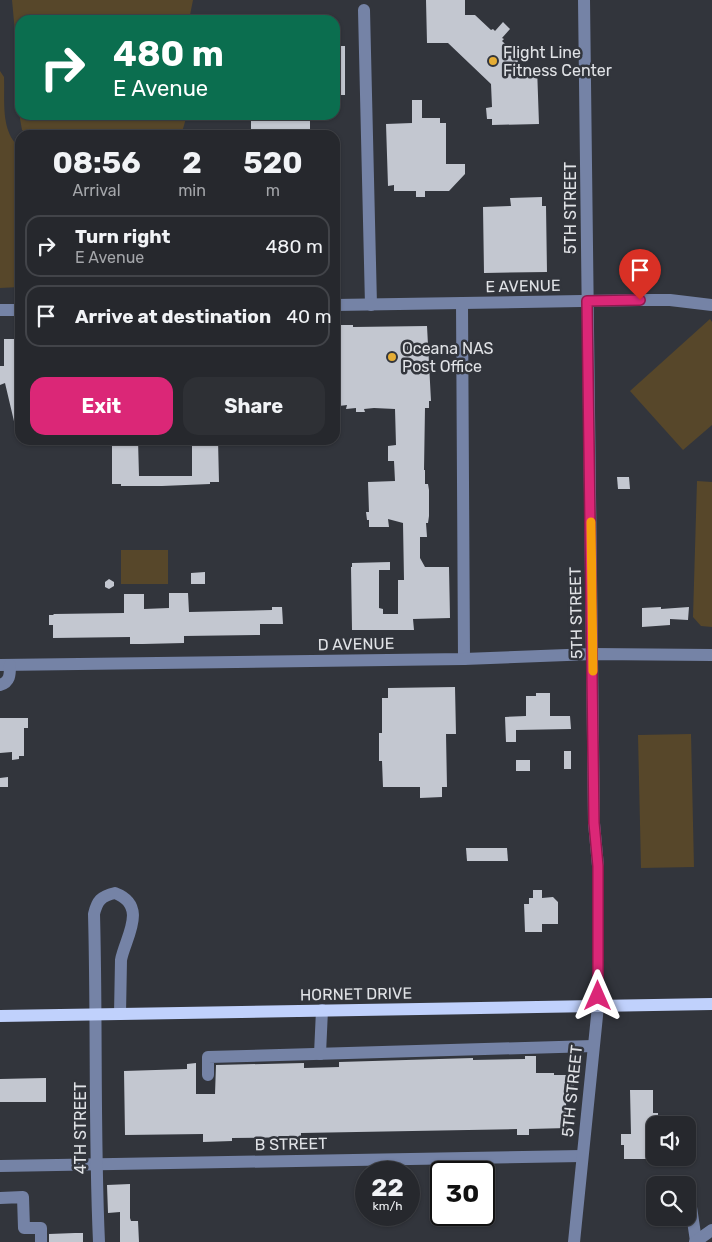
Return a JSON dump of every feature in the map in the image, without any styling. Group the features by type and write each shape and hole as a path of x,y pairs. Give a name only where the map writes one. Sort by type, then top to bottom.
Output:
{"main road":[{"name":"HORNET DRIVE","path":"0,1016 712,1004"}],"street":[{"name":"5TH STREET","path":"574,1242 598,1006 598,866 594,823 584,0"},
{"path":"364,10 371,304"},
{"name":"E AVENUE","path":"340,305 670,300 712,306"},
{"path":"462,303 464,659"},
{"path":"0,310 15,310"},
{"name":"D AVENUE","path":"5,665 464,659 593,654 712,654"},
{"path":"0,685 6,683 9,679 5,665"},
{"name":"4TH STREET","path":"99,1242 96,1164 94,914 99,900 105,895 114,893 126,900 132,914 130,935 121,960 120,1014"},
{"path":"320,1054 322,1010"},
{"path":"208,1075 208,1057 593,1046"},
{"name":"B STREET","path":"0,1166 582,1156"},
{"path":"0,1198 23,1197 24,1228 41,1228 41,1242"},
{"path":"694,1226 696,1242 712,1230"}],"shaded area":[{"path":"12,0 193,0 190,15 15,15 15,32"},
{"path":"0,71 4,77 6,124 15,142 15,287 0,288"},
{"path":"20,120 186,120 183,130 22,130"},
{"path":"710,319 712,322 712,425 683,450 630,391"},
{"path":"697,481 712,482 712,627 701,626 693,617"},
{"path":"121,550 168,550 168,584 121,584"},
{"path":"691,734 694,867 641,868 638,735"}],"building":[{"name":"Flight Line Fitness Center","path":"426,0 465,0 465,15 475,15 491,30 495,31 503,22 510,29 502,38 504,39 502,41 518,56 518,67 537,67 539,124 492,125 492,119 487,119 486,108 492,107 491,84 448,43 427,43"},
{"path":"340,46 345,46 345,95 340,95"},
{"path":"412,100 422,100 422,118 440,118 440,123 446,123 446,164 465,164 465,174 449,191 425,191 425,197 416,197 416,191 394,191 394,185 388,186 386,124 412,123"},
{"path":"251,120 310,120 310,130 251,130"},
{"path":"542,197 542,206 546,206 547,272 484,273 483,207 511,206 510,198"},
{"path":"340,325 353,325 353,327 427,326 431,401 429,401 429,408 425,408 424,470 425,484 428,484 429,490 429,516 428,523 426,523 427,537 420,537 420,558 425,567 449,567 450,618 413,619 414,630 352,630 352,563 390,562 390,570 379,570 379,608 383,609 383,614 398,614 398,580 404,580 403,523 388,519 389,527 369,527 366,512 369,512 368,482 395,481 394,461 388,461 388,446 396,445 395,409 374,408 364,409 365,412 356,412 356,408 346,409 347,405 340,406"},
{"path":"4,339 15,339 15,426 5,383 0,385 0,366 4,366"},
{"path":"112,445 138,445 139,476 192,476 192,445 218,445 219,482 162,486 121,486 121,484 112,484"},
{"path":"617,477 629,477 630,489 618,489"},
{"path":"205,572 205,584 191,584 191,573"},
{"path":"109,579 114,582 114,586 109,589 105,587 105,582"},
{"path":"169,593 188,593 189,612 272,610 272,607 282,607 283,624 260,624 260,635 184,636 184,643 130,644 130,637 53,638 53,625 49,625 49,615 124,613 124,594 144,594 144,609 169,608"},
{"path":"661,607 661,609 689,607 688,620 670,619 670,625 642,627 642,608"},
{"path":"455,687 456,734 446,734 447,787 442,787 442,797 420,798 420,787 383,787 382,761 379,761 379,733 382,733 382,698 388,698 388,688"},
{"path":"536,693 550,693 550,716 570,716 571,729 516,730 516,742 506,742 505,717 526,716 526,696 536,696"},
{"path":"0,718 28,718 28,728 24,728 24,756 19,756 19,759 12,760 12,752 0,753"},
{"path":"564,751 571,751 571,769 564,769"},
{"path":"516,760 530,760 530,771 516,771"},
{"path":"8,777 8,787 0,787 0,778"},
{"path":"466,848 507,848 508,861 467,861"},
{"path":"533,890 542,890 542,898 553,897 558,902 558,924 542,924 542,932 525,932 524,904 529,904 529,898 533,898"},
{"path":"525,1056 536,1056 536,1073 566,1075 566,1084 574,1084 574,1103 566,1103 567,1128 529,1129 529,1135 517,1135 517,1129 301,1133 301,1137 232,1138 232,1141 203,1142 203,1134 125,1135 124,1071 187,1069 187,1064 196,1063 196,1094 215,1094 216,1065 304,1063 304,1068 339,1067 339,1062 473,1058 473,1060 525,1059"},
{"path":"46,1078 46,1102 0,1102 0,1079"},
{"path":"630,1090 653,1090 653,1113 658,1113 658,1116 646,1116 646,1159 624,1159 624,1145 621,1145 621,1134 631,1134"},
{"path":"130,1184 130,1218 131,1221 138,1221 139,1242 120,1242 120,1212 108,1213 107,1185"},
{"path":"83,1233 83,1242 49,1242 49,1234"}],"slow traffic":[{"path":"591,522 593,671"}],"place":[{"name":"Flight Line Fitness Center","path":"493,61"},
{"name":"Oceana NAS Post Office","path":"392,357"}],"route":[{"path":"598,996 598,866 594,823 587,301 640,300"}]}
